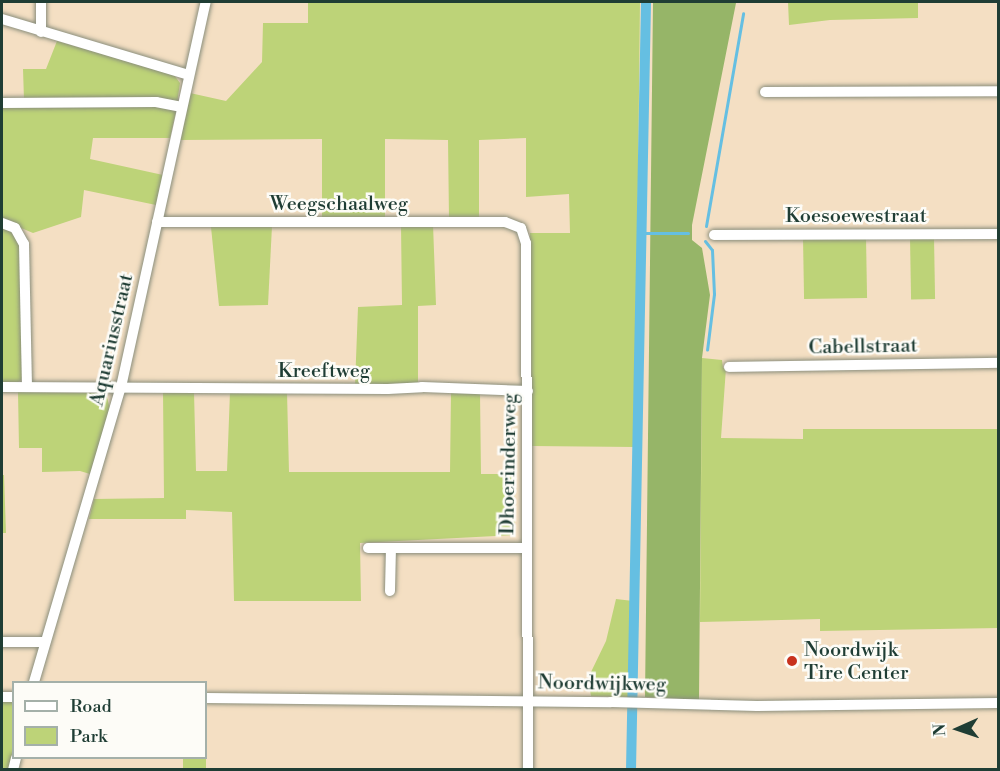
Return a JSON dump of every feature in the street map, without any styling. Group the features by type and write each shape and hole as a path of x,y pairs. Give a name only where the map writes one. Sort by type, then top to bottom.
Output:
{"street":[{"path":"41,2 41,32"},
{"name":"Aquariusstraat","path":"34,681 121,387 206,2"},
{"path":"2,19 189,75"},
{"path":"765,92 999,91"},
{"path":"2,103 156,102 181,107"},
{"name":"Weegschaalweg","path":"156,222 505,222 521,228"},
{"path":"2,223 15,228 24,244 27,387"},
{"name":"Dhoerinderweg","path":"521,228 526,243 528,391 526,548 528,770"},
{"name":"Koesoewestraat","path":"714,235 999,234"},
{"name":"Cabellstraat","path":"729,367 999,363"},
{"name":"Kreeftweg","path":"2,387 388,389 422,387 528,391"},
{"path":"368,548 526,548"},
{"path":"390,591 391,548"},
{"path":"2,642 45,642"},
{"name":"Noordwijkweg","path":"207,698 647,702 757,706 999,703"}],"green space":[{"path":"308,2 640,2 635,447 532,446 530,233 570,233 569,194 526,197 526,138 479,140 479,219 449,219 448,140 385,139 385,219 322,219 322,139 179,140 190,93 226,101 262,62 263,23 308,23"},
{"path":"653,2 751,2 736,3 692,225 692,240 702,248 710,295 702,358 699,700 645,697"},
{"path":"788,2 918,2 918,18 830,20 789,25"},
{"path":"57,41 174,75 180,83 177,103 24,100 23,69 46,69"},
{"path":"2,105 155,106 176,111 170,138 93,138 90,159 163,175 156,205 84,190 81,217 33,233 2,220"},
{"path":"433,224 436,305 418,306 418,383 355,385 358,307 402,305 401,225"},
{"path":"2,225 12,231 20,246 22,379 17,383 2,383"},
{"path":"272,226 268,305 219,306 211,227"},
{"path":"866,237 867,298 804,299 803,238"},
{"path":"910,237 934,237 935,299 911,299"},
{"path":"702,358 722,360 723,368 726,368 721,438 803,439 803,429 998,429 998,628 820,631 820,619 700,622"},
{"path":"18,392 96,393 107,397 110,409 90,474 80,471 42,472 42,448 19,448"},
{"path":"163,392 194,392 196,471 227,471 230,392 287,392 289,472 450,472 451,393 480,393 481,474 514,474 515,535 360,543 361,601 234,601 232,512 186,510 186,519 89,519 94,499 164,498"},
{"path":"2,475 4,475 6,533 2,533"},
{"path":"616,599 633,601 630,697 591,696 589,684 591,672 606,641"},
{"path":"2,702 12,702 12,754 9,769 2,769"},
{"path":"183,759 206,759 206,769 183,769"}],"waterway":[{"path":"631,770 646,2"},
{"path":"706,226 743,13"},
{"path":"642,233 688,233"},
{"path":"705,241 712,250 714,294 707,350"}],"place":[{"name":"Noordwijk Tire Center","path":"792,661"}]}
